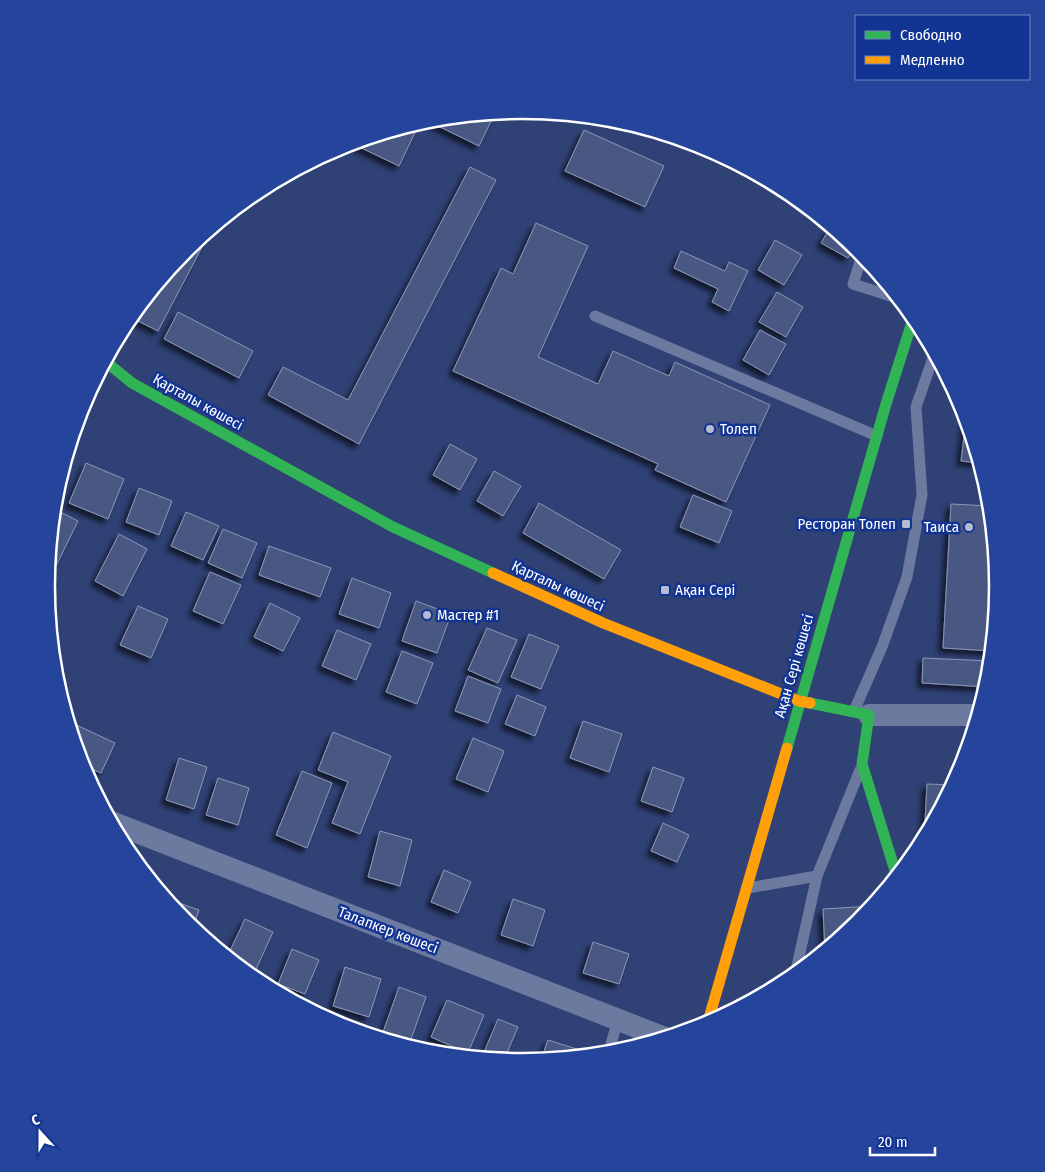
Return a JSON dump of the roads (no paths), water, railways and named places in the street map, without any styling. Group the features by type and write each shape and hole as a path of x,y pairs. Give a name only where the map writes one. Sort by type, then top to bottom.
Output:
{"street":[{"name":"Ақан Сері көшесі","path":"710,1014 799,701 911,326"},
{"name":"Қарталы көшесі","path":"111,365 132,383 393,527 603,623 799,701 862,713"},
{"path":"105,376 132,383"},
{"path":"894,869 862,764 862,713 972,715"},
{"name":"Талапкер көшесі","path":"122,826 655,1034"}],"lane":[{"path":"859,262 853,284 888,295"},
{"path":"595,316 877,436"},
{"path":"862,713 906,577 922,495 916,408 932,361"},
{"path":"797,964 817,876 862,764"},
{"path":"746,888 817,876"},
{"path":"610,1046 618,1020"}],"place":[{"name":"Толеп","path":"710,429"},
{"name":"Ресторан Толеп","path":"906,524"},
{"name":"Таиса","path":"969,527"},
{"name":"Ақан Серi","path":"665,590"},
{"name":"Мастер #1","path":"427,615"}]}
